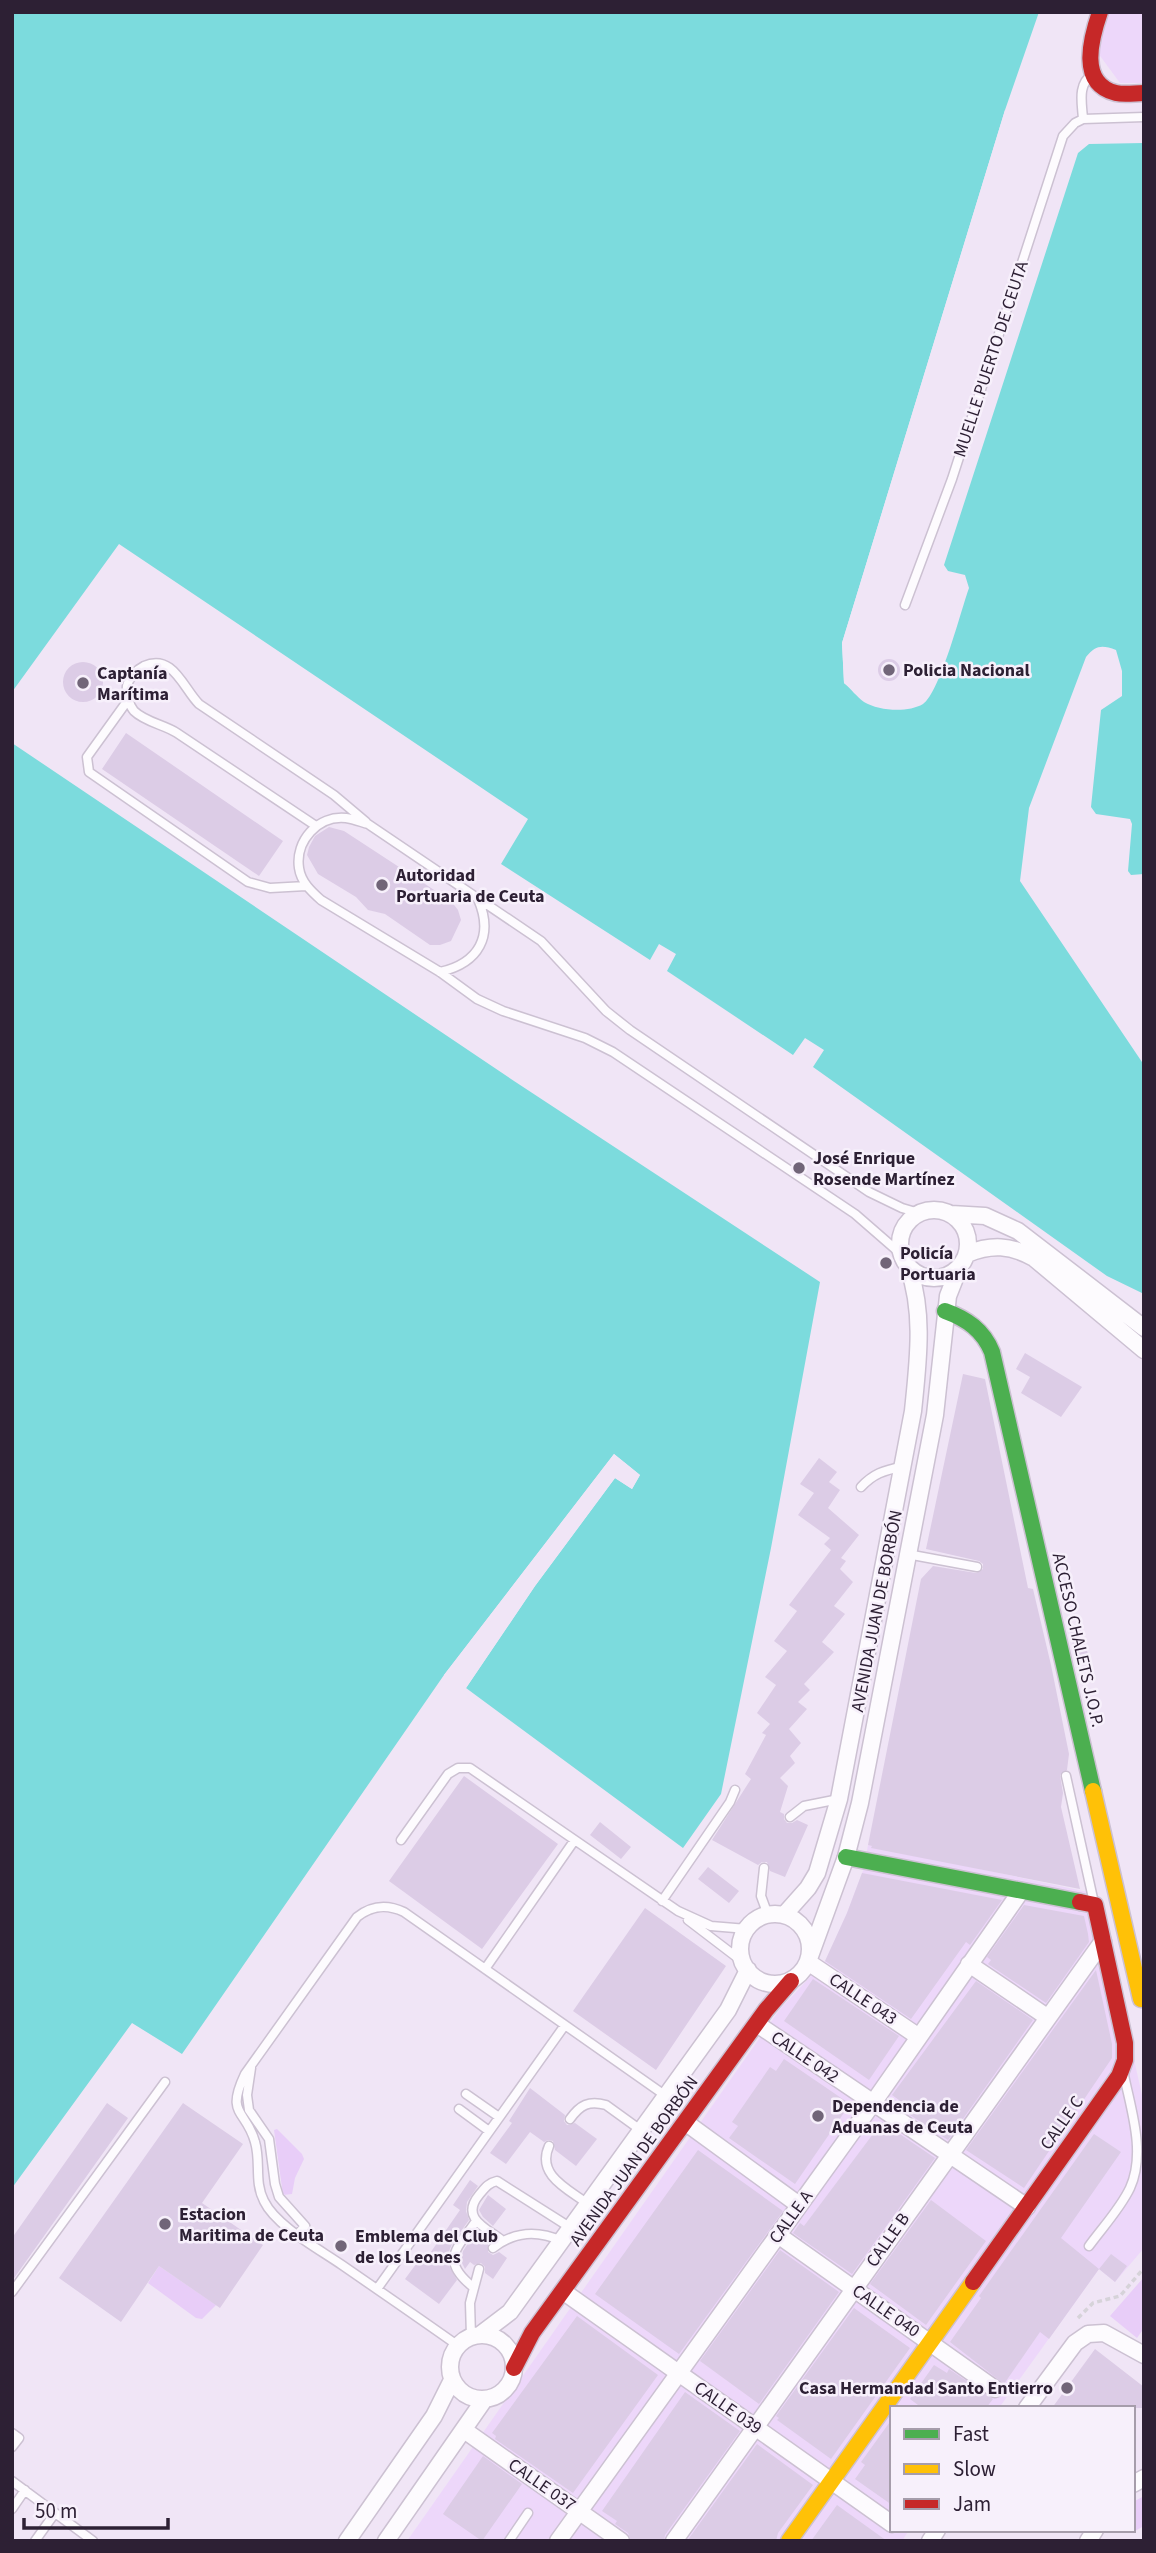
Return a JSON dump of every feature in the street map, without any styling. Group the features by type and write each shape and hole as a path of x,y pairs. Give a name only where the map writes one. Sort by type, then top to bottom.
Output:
{"street":[{"path":"1099,16 1090,47 1093,74 1109,91 1144,93"},
{"path":"1144,1328 1018,1231 985,1216 951,1214 935,1209 912,1217 903,1230 901,1238 904,1259 913,1271 932,1278 942,1278 963,1261 993,1246 1021,1251 1034,1258 1144,1350"},
{"path":"951,1214 958,1219 968,1235 963,1261"},
{"name":"AVENIDA JUAN DE BORBÓN","path":"776,1915 808,1888 817,1873 839,1799 913,1410 919,1360 917,1303 904,1259"},
{"name":"AVENIDA JUAN DE BORBÓN","path":"809,1959 846,1857 860,1803 935,1415 945,1311 952,1281 963,1261"},
{"name":"ACCESO CHALETS J.O.P.","path":"945,1311 976,1326 989,1342 992,1352 1140,1999"},
{"path":"846,1857 1095,1905 1125,2043 1123,2068"},
{"name":"CALLE A","path":"558,2541 873,2103 1021,1891"},
{"path":"776,1915 802,1926 810,1946 809,1959 804,1970 791,1981 775,1984 753,1976 746,1966 741,1945 747,1928 760,1918 776,1915"},
{"name":"CALLE B","path":"674,2541 1103,1941"},
{"name":"CALLE 043","path":"809,1959 919,2037"},
{"path":"969,1964 1047,2017"},
{"name":"AVENIDA JUAN DE BORBÓN","path":"470,2339 501,2321 510,2312 729,2010 746,1966"},
{"name":"AVENIDA JUAN DE BORBÓN","path":"514,2368 525,2344 685,2122 791,1981"},
{"name":"CALLE 042","path":"757,2024 1027,2207"},
{"name":"CALLE C","path":"789,2541 1123,2068"},
{"path":"685,2122 799,2204"},
{"name":"CALLE 040","path":"778,2235 995,2389"},
{"name":"CALLE 039","path":"564,2292 890,2523"},
{"path":"1028,2406 1074,2343 1088,2334 1104,2333 1144,2355"},
{"path":"347,2541 434,2416 452,2380 450,2362 470,2339 501,2340 508,2348 514,2368 513,2377 502,2393 484,2400 386,2541"},
{"path":"452,2380 465,2395 484,2400"},
{"name":"CALLE 037","path":"464,2430 621,2541"}],"lane":[{"path":"1093,74 1087,78 1082,90 1083,119 1144,117"},
{"name":"MUELLE PUERTO DE CEUTA","path":"905,605 952,479 1063,136 1075,123 1083,119"},
{"path":"316,826 176,732 134,711 128,700 127,687 132,675 142,667 154,663 167,665 177,673 199,705 334,795 368,824 541,941 618,1021 885,1201 919,1213"},
{"path":"128,700 87,757 86,765 95,778 248,882 270,888 306,886"},
{"path":"368,824 345,818 330,820 316,826 305,838 299,854 299,870 306,886 321,900 440,972 490,1006 585,1038 613,1052 863,1220 904,1259"},
{"path":"440,972 456,968 470,959 480,946 485,930 484,914 478,898"},
{"path":"862,1487 870,1477 880,1472 902,1467"},
{"path":"907,1553 977,1567"},
{"path":"401,1840 448,1774 464,1767 475,1771 678,1911 746,1966"},
{"path":"1066,1776 1095,1905"},
{"path":"662,1901 730,1802 735,1790"},
{"path":"789,1817 804,1806 839,1799"},
{"path":"485,1969 574,1841"},
{"path":"764,1868 761,1896 776,1915"},
{"path":"479,2269 470,2303 470,2339 377,2289 298,2234 268,2209 259,2188 255,2141 239,2112 237,2090 252,2063 357,1917 371,1908 388,1906 404,1912 667,2097"},
{"path":"678,1911 711,1926 747,1928"},
{"path":"377,2289 565,2025"},
{"path":"252,2063 247,2095 249,2110 269,2139 276,2191 283,2203 305,2226 298,2234"},
{"path":"1089,2246 1129,2190 1135,2168 1136,2142 1123,2068"},
{"path":"12,2292 165,2082"},
{"path":"466,2094 499,2117"},
{"path":"569,2119 584,2104 599,2103 606,2105 642,2131"},
{"path":"459,2109 489,2131"},
{"path":"549,2146 545,2160 548,2172 588,2204"},
{"path":"503,2241 476,2221 472,2208 486,2187 497,2181 566,2235"},
{"path":"473,2287 460,2276 454,2263 457,2249 476,2221"},
{"path":"494,2248 514,2236 538,2233 566,2235"},
{"path":"12,2433 19,2438 12,2447"},
{"path":"12,2481 93,2541"},
{"path":"12,2509 25,2490"},
{"path":"35,2541 55,2513"},
{"path":"509,2541 528,2513"}],"shaded area":[{"path":"12,12 1039,12 1005,110 842,643 844,683 864,702 885,709 917,707 930,697 943,668 969,588 965,575 948,571 944,565 1078,153 1089,144 1144,143 1144,874 1131,875 1128,871 1132,824 1130,819 1096,814 1091,807 1101,710 1122,696 1122,671 1116,650 1103,647 1096,648 1086,657 1029,808 1020,881 1144,1065 1144,1294 1107,1276 813,1067 824,1050 805,1038 793,1055 667,971 676,954 659,944 650,960 501,864 528,819 119,544 12,692"},
{"path":"1109,12 1144,12 1144,83 1120,83 1095,49"},
{"path":"12,743 514,1081 820,1282 771,1548 721,1794 683,1848 466,1688 535,1586 615,1478 632,1489 640,1475 614,1454 444,1675 182,2054 132,2023 12,2188"},
{"path":"868,1845 1097,1894 1144,2104 1144,2248 1115,2282 1099,2269 1000,2406 890,2406 890,2532 908,2532 902,2541 407,2541 780,2009 826,1960 864,1868"},
{"path":"277,2129 304,2159 295,2178 292,2194 283,2195 274,2130"},
{"path":"159,2266 216,2305 202,2319 196,2318 148,2283"},
{"path":"1144,2277 1144,2328 1137,2338 1110,2316"},
{"path":"1144,2496 1144,2526 1135,2531 1135,2501"}],"pier":[{"path":"1005,110 1008,111 846,643 848,682 853,686 849,687 844,683 842,643"},
{"path":"614,1454 640,1475 632,1489 615,1478 535,1586 466,1688 463,1686 532,1584 613,1475 631,1484 635,1476 615,1459 448,1677 444,1675"}],"building":[{"name":"Policia Nacional","path":"889,659 897,662 900,670 897,678 889,681 881,678 878,670 881,662"},
{"name":"Captanía Marítima","path":"83,662 91,663 97,668 102,674 102,690 97,696 91,701 83,702 75,701 69,696 64,690 63,682 64,674 69,668 75,663"},
{"path":"126,733 283,841 259,876 102,769"},
{"name":"Autoridad Portuaria de Ceuta","path":"329,827 344,831 451,901 461,920 451,941 430,945 385,914 368,910 356,897 318,874 307,855 315,836"},
{"path":"1025,1353 1082,1387 1061,1417 1021,1393 1030,1377 1016,1369"},
{"path":"963,1374 985,1379 1028,1588 1033,1589 1051,1665 1069,1754 1067,1770 1060,1775 1063,1793 1061,1807 1080,1889 871,1848 872,1846 868,1845 921,1579 933,1566 976,1573 983,1569 983,1564 979,1561 926,1549"},
{"path":"819,1458 837,1472 829,1482 840,1490 828,1508 859,1535 841,1558 846,1561 840,1569 853,1582 834,1606 845,1614 822,1642 834,1652 804,1684 810,1690 798,1702 807,1709 789,1729 801,1743 790,1756 795,1763 780,1778 788,1786 780,1812 784,1814 787,1823 797,1820 808,1825 785,1877 770,1871 767,1862 758,1865 712,1840 751,1779 745,1774 766,1735 762,1733 770,1724 757,1713 776,1685 765,1677 787,1651 774,1641 797,1611 789,1605 831,1550 824,1544 830,1538 798,1515 814,1493 800,1484"},
{"path":"1080,1628 1088,1654 1076,1657 1070,1632"},
{"path":"464,1776 558,1844 482,1949 389,1881"},
{"path":"600,1822 631,1847 621,1859 590,1835"},
{"path":"708,1867 739,1891 729,1903 698,1879"},
{"path":"862,1873 1002,1900 970,1945 966,1942 911,2019 825,1961"},
{"path":"1024,1905 1084,1916 1089,1942 1046,2003 988,1964 991,1960 987,1957"},
{"path":"645,1908 726,1966 656,2070 573,2011"},
{"path":"1096,1970 1112,2044 1112,2058 1024,2188 966,2150"},
{"path":"813,1979 899,2036 869,2080 784,2021"},
{"path":"976,1981 1033,2020 948,2140 895,2105 899,2100 892,2095"},
{"name":"Dependencia de Aduanas de Ceuta","path":"784,2059 850,2104 795,2184 729,2138 738,2126 732,2122 770,2067 776,2071"},
{"path":"530,2088 565,2115 564,2121 567,2125 575,2123 597,2139 576,2166 555,2150 553,2141 544,2142 530,2132 506,2164 490,2153 512,2123 509,2121"},
{"path":"107,2103 128,2118 12,2281 12,2238"},
{"name":"Estacion Maritima de Ceuta","path":"183,2103 243,2144 202,2203 263,2245 220,2308 159,2266 121,2322 59,2278"},
{"path":"882,2122 935,2158 852,2274 793,2233 800,2223 804,2226"},
{"path":"1094,2134 1121,2152 1061,2238 1099,2269 1049,2339 1040,2332 1004,2384 950,2342 981,2298 979,2296"},
{"path":"698,2150 783,2211 679,2354 595,2294"},
{"path":"470,2180 478,2186 467,2202 469,2220 448,2254 448,2264 457,2280 439,2304 405,2279 422,2256 426,2259 460,2210 453,2205"},
{"path":"488,2195 506,2209 493,2226 479,2210"},
{"path":"931,2200 986,2241 926,2325 870,2284"},
{"path":"477,2230 485,2236 482,2240 488,2244 488,2252 493,2255 499,2252 507,2258 493,2279 485,2273 485,2267 481,2263 474,2265 470,2262 465,2269 461,2261 463,2251"},
{"path":"780,2250 839,2292 759,2404 700,2361"},
{"path":"1111,2254 1127,2266 1115,2282 1099,2269"},
{"path":"854,2308 910,2348 831,2459 777,2420 779,2418 776,2416"},
{"path":"577,2316 658,2375 573,2493 495,2439 496,2436 492,2433"},
{"path":"1095,2349 1144,2387 1144,2408 1053,2406"},
{"path":"934,2365 947,2373 949,2369 993,2399 988,2406 919,2406 910,2399"},
{"path":"685,2392 740,2431 665,2535 664,2541 631,2541 628,2533 615,2524 617,2521 602,2511"},
{"path":"890,2422 890,2504 855,2479 865,2465 861,2462"},
{"path":"757,2444 813,2485 778,2533 776,2541 687,2541"},
{"path":"483,2456 522,2484 482,2541 443,2514"},
{"path":"837,2505 887,2541 811,2541"}],"traffic: fast":[{"path":"945,1311 973,1326 984,1337 992,1352 1093,1791"},
{"path":"846,1857 1080,1902"}],"traffic: slow":[{"path":"1093,1791 1141,1999"},
{"path":"789,2541 973,2282"}],"traffic: jam":[{"path":"1100,12 1093,34 1090,59 1096,80 1104,88 1116,93 1144,93"},
{"path":"973,2282 1119,2076 1125,2060 1125,2043 1095,1905 1080,1902"},
{"path":"514,2368 532,2333 766,2010 791,1981"}],"place":[{"name":"Policia Nacional","path":"889,670"},
{"name":"Captanía Marítima","path":"83,683"},
{"name":"Autoridad Portuaria de Ceuta","path":"382,885"},
{"name":"José Enrique Rosende Martínez","path":"799,1168"},
{"name":"Policía Portuaria","path":"886,1263"},
{"name":"Dependencia de Aduanas de Ceuta","path":"818,2116"},
{"name":"Estacion Maritima de Ceuta","path":"165,2224"},
{"name":"Emblema del Club de los Leones","path":"341,2246"},
{"name":"Casa Hermandad Santo Entierro","path":"1067,2388"}]}
